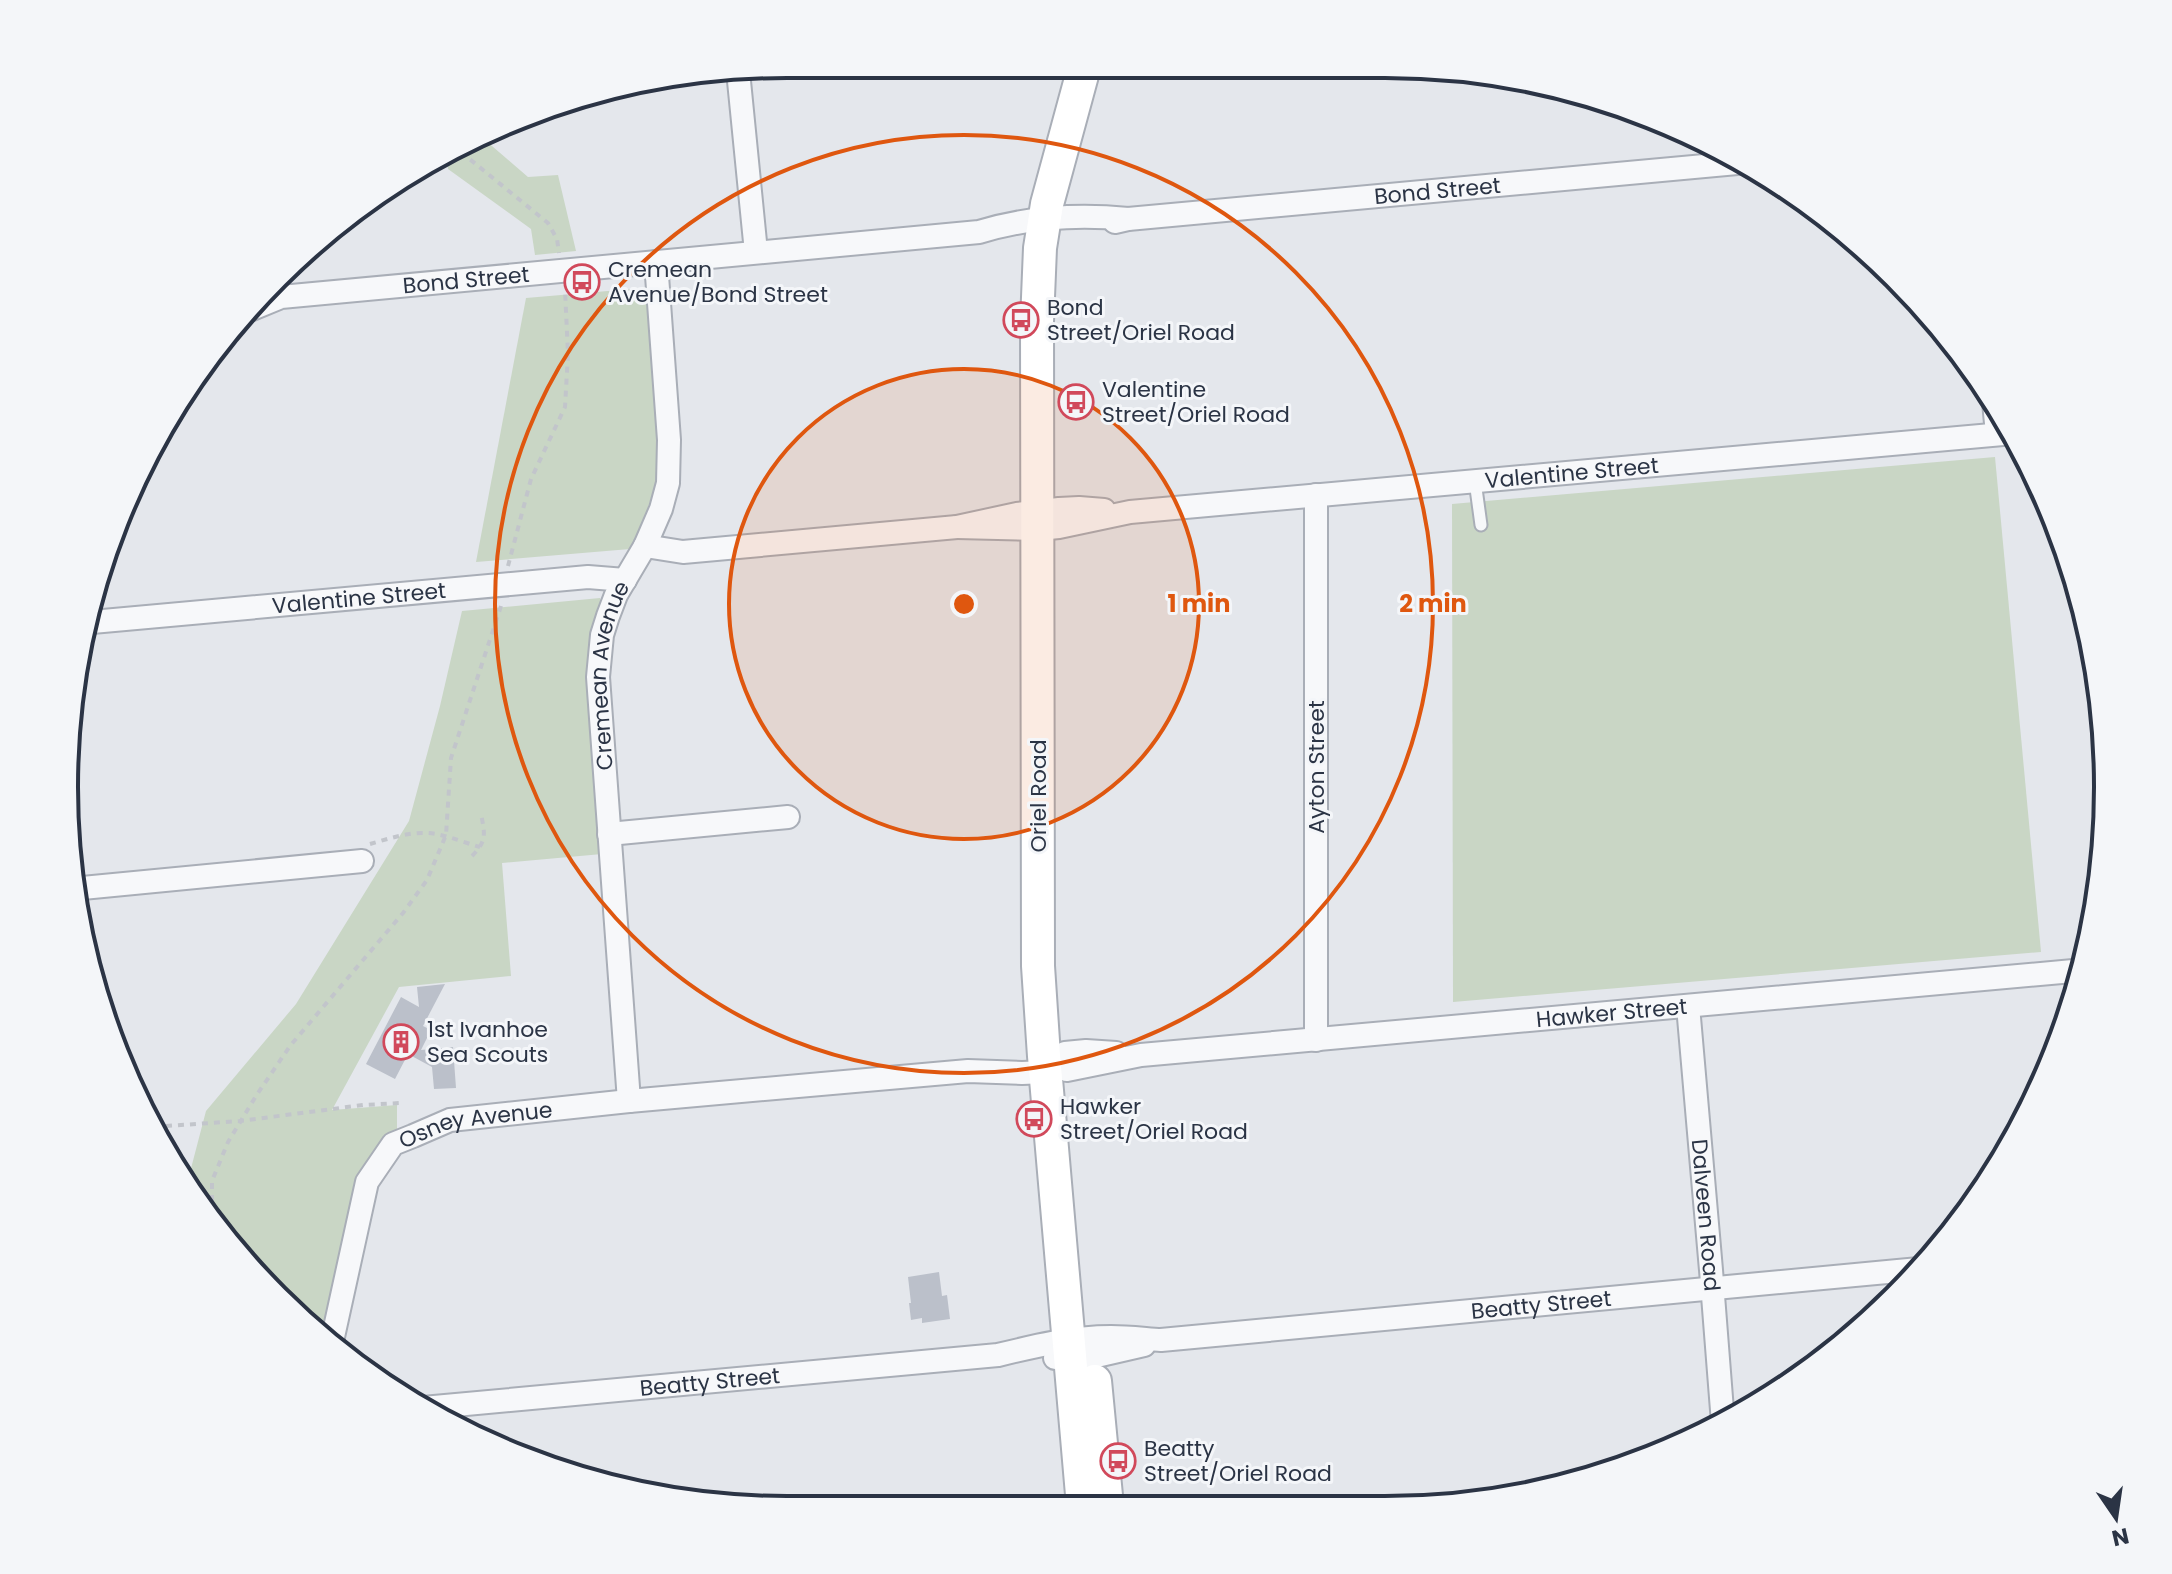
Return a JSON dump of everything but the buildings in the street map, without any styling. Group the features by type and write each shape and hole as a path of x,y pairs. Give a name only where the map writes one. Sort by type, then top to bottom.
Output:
{"main road":[{"name":"Oriel Road","path":"1082,78 1053,226 1059,314 1048,519 1060,968 1055,1063 1081,1348 1105,1496"},
{"name":"Oriel Road","path":"1081,1348 1083,1496"}],"street":[{"path":"739,80 756,252"},
{"name":"Bond Street","path":"272,301 281,297 564,279 656,262 979,232 1008,223 1053,226 1086,215 1128,219 1724,164"},
{"name":"Cremean Avenue","path":"629,1101 598,677 602,635 616,595 645,546 661,509 670,467 656,262"},
{"name":"Valentine Street","path":"645,546 683,552 1048,519 1079,508 1130,512 2000,435"},
{"name":"Ayton Street","path":"1316,495 1316,1040"},
{"name":"Valentine Street","path":"98,621 588,577 625,580"},
{"path":"609,834 788,817"},
{"path":"85,887 364,852"},
{"name":"Hawker Street","path":"629,1101 968,1071 1020,1059 1055,1063 1086,1051 1141,1055 2070,971"},
{"name":"Dalveen Road","path":"1688,1006 1722,1411"},
{"name":"Osney Avenue","path":"334,1332 367,1182 393,1144 450,1120 629,1101"},
{"name":"Beatty Street","path":"442,1406 1081,1348 1112,1337 1161,1340 1902,1271"}],"lane":[{"path":"1475,480 1481,525"}],"path":[{"path":"212,1201 212,1181 228,1142 290,1046 403,913 427,880 445,837 451,758 502,605 509,563 531,479 565,407 568,354 564,279 557,239 548,223 465,155"},
{"path":"472,856 480,847 484,833 481,814"},
{"path":"364,852 414,834 437,834 480,847"},
{"path":"166,1126 401,1103"}],"green space":[{"path":"489,144 528,177 558,175 576,251 535,255 531,229 448,169 447,165"},
{"path":"643,288 649,302 661,466 641,530 630,549 476,562 526,298"},
{"path":"1995,457 2041,952 1453,1002 1452,504"},
{"path":"600,598 602,854 502,863 511,976 399,987 332,1110 397,1105 397,1130 373,1153 358,1185 327,1326 254,1254 190,1170 206,1111 296,1004 409,821 462,611"}],"place":[{"name":"Cremean Avenue/Bond Street","path":"582,282"},
{"name":"Bond Street/Oriel Road","path":"1021,320"},
{"name":"Valentine Street/Oriel Road","path":"1076,402"},
{"name":"1st Ivanhoe Sea Scouts","path":"401,1042"},
{"name":"Hawker Street/Oriel Road","path":"1034,1119"},
{"name":"Beatty Street/Oriel Road","path":"1118,1461"}]}
